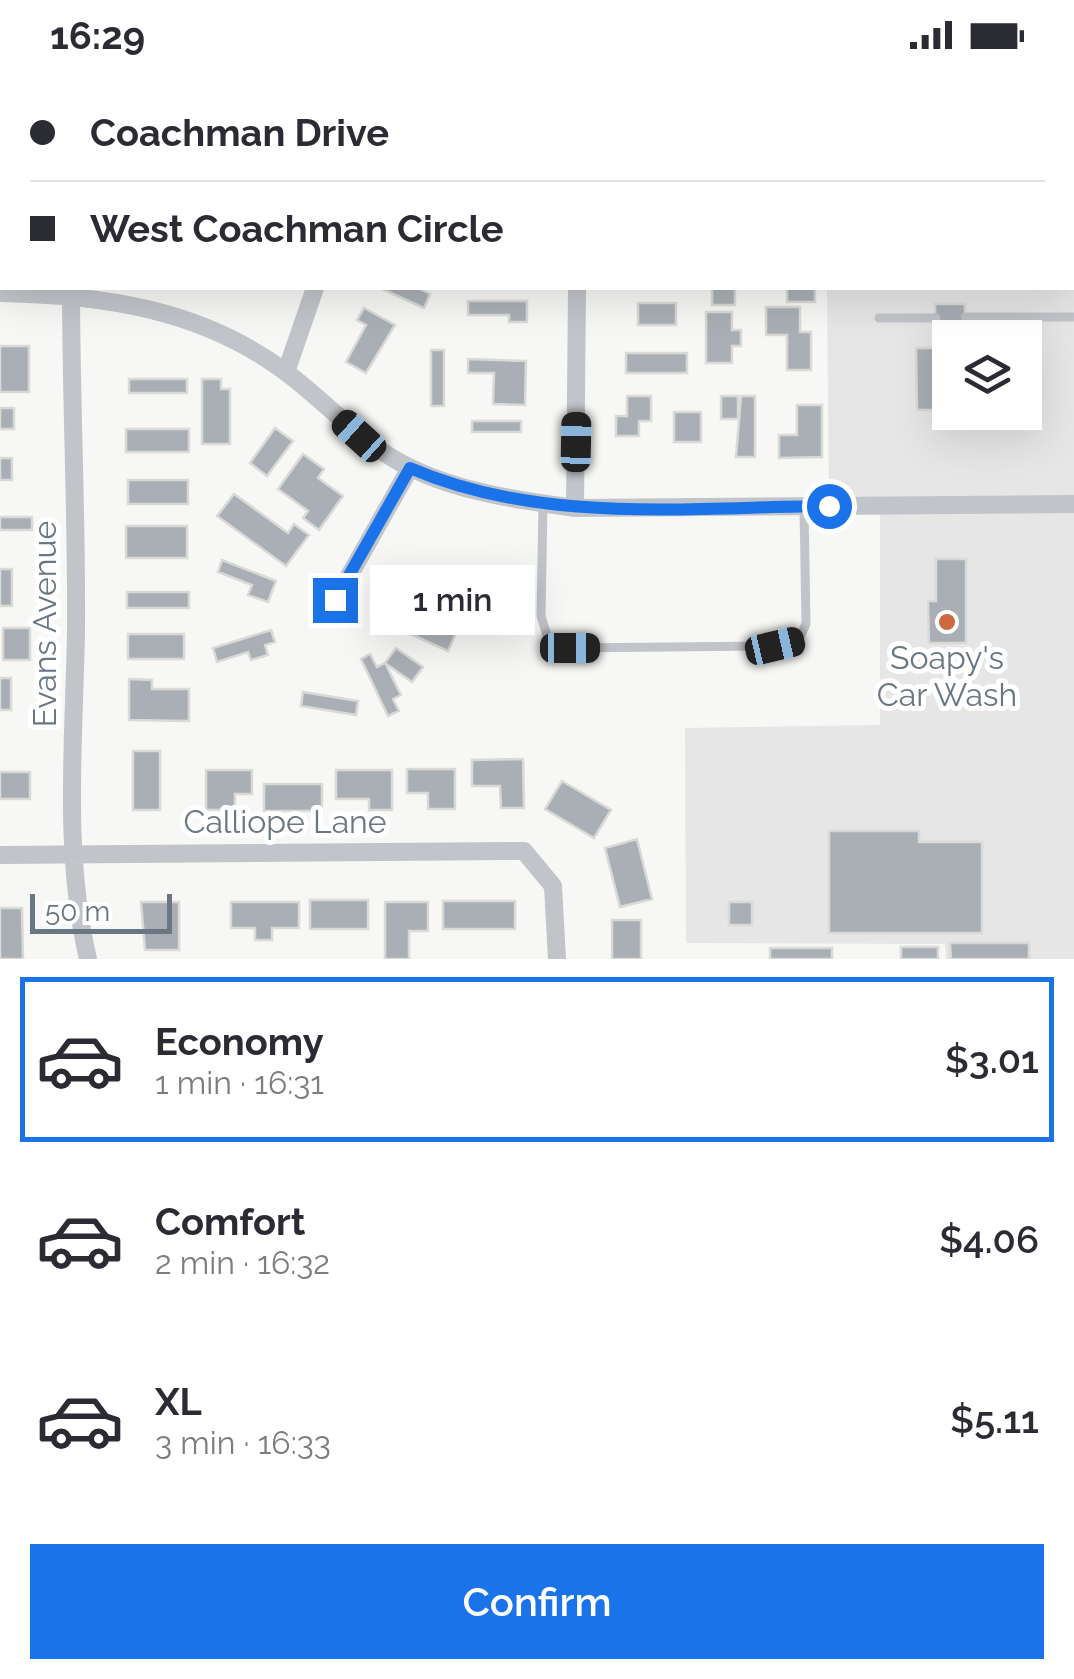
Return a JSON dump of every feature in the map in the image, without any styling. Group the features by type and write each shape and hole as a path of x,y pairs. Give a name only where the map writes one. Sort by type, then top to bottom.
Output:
{"street":[{"path":"286,372 314,290"},
{"path":"574,508 578,290"},
{"path":"0,294 71,291 193,320 286,372 359,436 410,468 441,482 543,503 574,508 1074,504"},
{"name":"Evans Avenue","path":"71,291 76,626 72,852 77,915 88,959"},
{"path":"335,600 410,468"},
{"name":"Calliope Lane","path":"0,854 524,852 554,886 557,959"}],"lane":[{"path":"965,317 1074,317"},
{"path":"879,318 936,318"},
{"path":"543,503 541,616 548,639 570,648 775,646 798,641 806,624 804,506"}],"shaded area":[{"path":"827,290 1074,290 1074,959 946,959 945,944 686,943 685,728 880,725 880,506 829,506"}],"building":[{"path":"384,290 422,290 430,294 424,308"},
{"path":"712,290 735,290 735,305 712,305"},
{"path":"787,290 815,290 815,302 787,302"},
{"path":"468,301 527,301 527,322 509,322 509,315 468,315"},
{"path":"638,303 676,303 676,325 638,325"},
{"path":"935,304 965,304 965,320 935,320"},
{"path":"766,307 800,307 800,332 811,332 811,370 787,370 787,335 766,335"},
{"path":"364,308 395,325 366,373 346,362 366,325 357,320"},
{"path":"706,312 732,312 732,330 741,330 741,346 732,346 732,363 706,363"},
{"path":"0,346 29,346 29,392 0,392"},
{"path":"916,348 932,348 932,410 917,410"},
{"path":"431,350 444,350 444,406 431,406"},
{"path":"626,353 687,353 687,373 626,373"},
{"path":"468,359 526,361 525,405 493,404 494,373 468,373"},
{"path":"129,379 187,379 187,393 129,393"},
{"path":"202,379 221,379 221,389 230,389 230,444 202,444"},
{"path":"627,396 651,396 651,421 639,421 639,436 616,436 616,416 627,416"},
{"path":"721,396 738,396 738,419 721,419"},
{"path":"741,396 755,396 755,457 736,457"},
{"path":"797,405 822,405 822,457 779,458 779,435 797,435"},
{"path":"0,408 14,408 14,429 0,429"},
{"path":"674,412 701,412 701,442 674,442"},
{"path":"472,421 521,421 521,432 472,432"},
{"path":"275,428 293,441 267,476 250,463"},
{"path":"126,429 189,429 189,452 126,452"},
{"path":"303,454 324,469 318,478 343,496 319,530 303,518 308,511 278,489"},
{"path":"0,458 12,458 12,480 0,480"},
{"path":"128,480 188,480 188,504 128,504"},
{"path":"234,494 288,533 294,524 309,535 286,566 217,516"},
{"path":"0,517 32,517 32,530 0,530"},
{"path":"126,526 187,526 187,558 126,558"},
{"name":"Soapy's Car Wash","path":"936,559 966,559 966,643 929,643 928,601 936,601"},
{"path":"222,560 276,581 268,602 248,595 252,585 218,572"},
{"path":"0,569 12,569 12,606 0,606"},
{"path":"127,592 189,592 189,608 127,608"},
{"path":"406,606 458,629 448,651 397,628"},
{"path":"3,628 30,628 30,660 3,660"},
{"path":"271,630 275,642 265,645 268,655 251,660 248,652 217,662 213,648"},
{"path":"128,634 184,634 184,659 128,659"},
{"path":"396,648 423,667 412,682 385,663"},
{"path":"370,654 377,667 385,663 401,695 393,699 399,711 388,716 361,659"},
{"path":"0,678 11,678 11,710 0,710"},
{"path":"129,679 152,680 152,689 189,689 189,721 129,720"},
{"path":"303,692 358,701 356,715 301,706"},
{"path":"133,751 160,751 160,810 133,810"},
{"path":"523,759 524,808 501,808 500,786 472,786 472,760"},
{"path":"407,769 455,769 455,809 428,809 428,793 407,793"},
{"path":"206,770 252,770 252,794 235,794 235,810 206,810"},
{"path":"336,770 392,770 392,810 369,810 369,799 336,799"},
{"path":"0,772 30,772 30,799 0,799"},
{"path":"562,781 611,810 594,838 545,809"},
{"path":"264,784 322,784 322,811 264,811"},
{"path":"829,831 919,831 919,842 982,842 982,933 829,933"},
{"path":"637,839 652,899 620,907 605,848"},
{"path":"310,900 368,900 368,929 310,929"},
{"path":"443,901 515,901 515,929 443,929"},
{"path":"141,902 179,902 179,950 145,950"},
{"path":"231,902 299,902 299,928 272,928 272,940 255,940 255,928 231,928"},
{"path":"385,902 428,902 428,931 409,931 409,959 385,959"},
{"path":"729,902 752,902 752,925 729,925"},
{"path":"0,908 22,908 23,959 0,959"},
{"path":"612,920 641,920 641,959 612,959"},
{"path":"950,943 1029,943 1029,959 951,959"},
{"path":"901,947 938,947 938,959 901,959"},
{"path":"770,948 832,948 832,959 770,959"}],"place":[{"name":"Soapy's Car Wash","path":"947,622"}],"route":[{"path":"335,600 410,468 441,482 574,508 829,506"}]}
